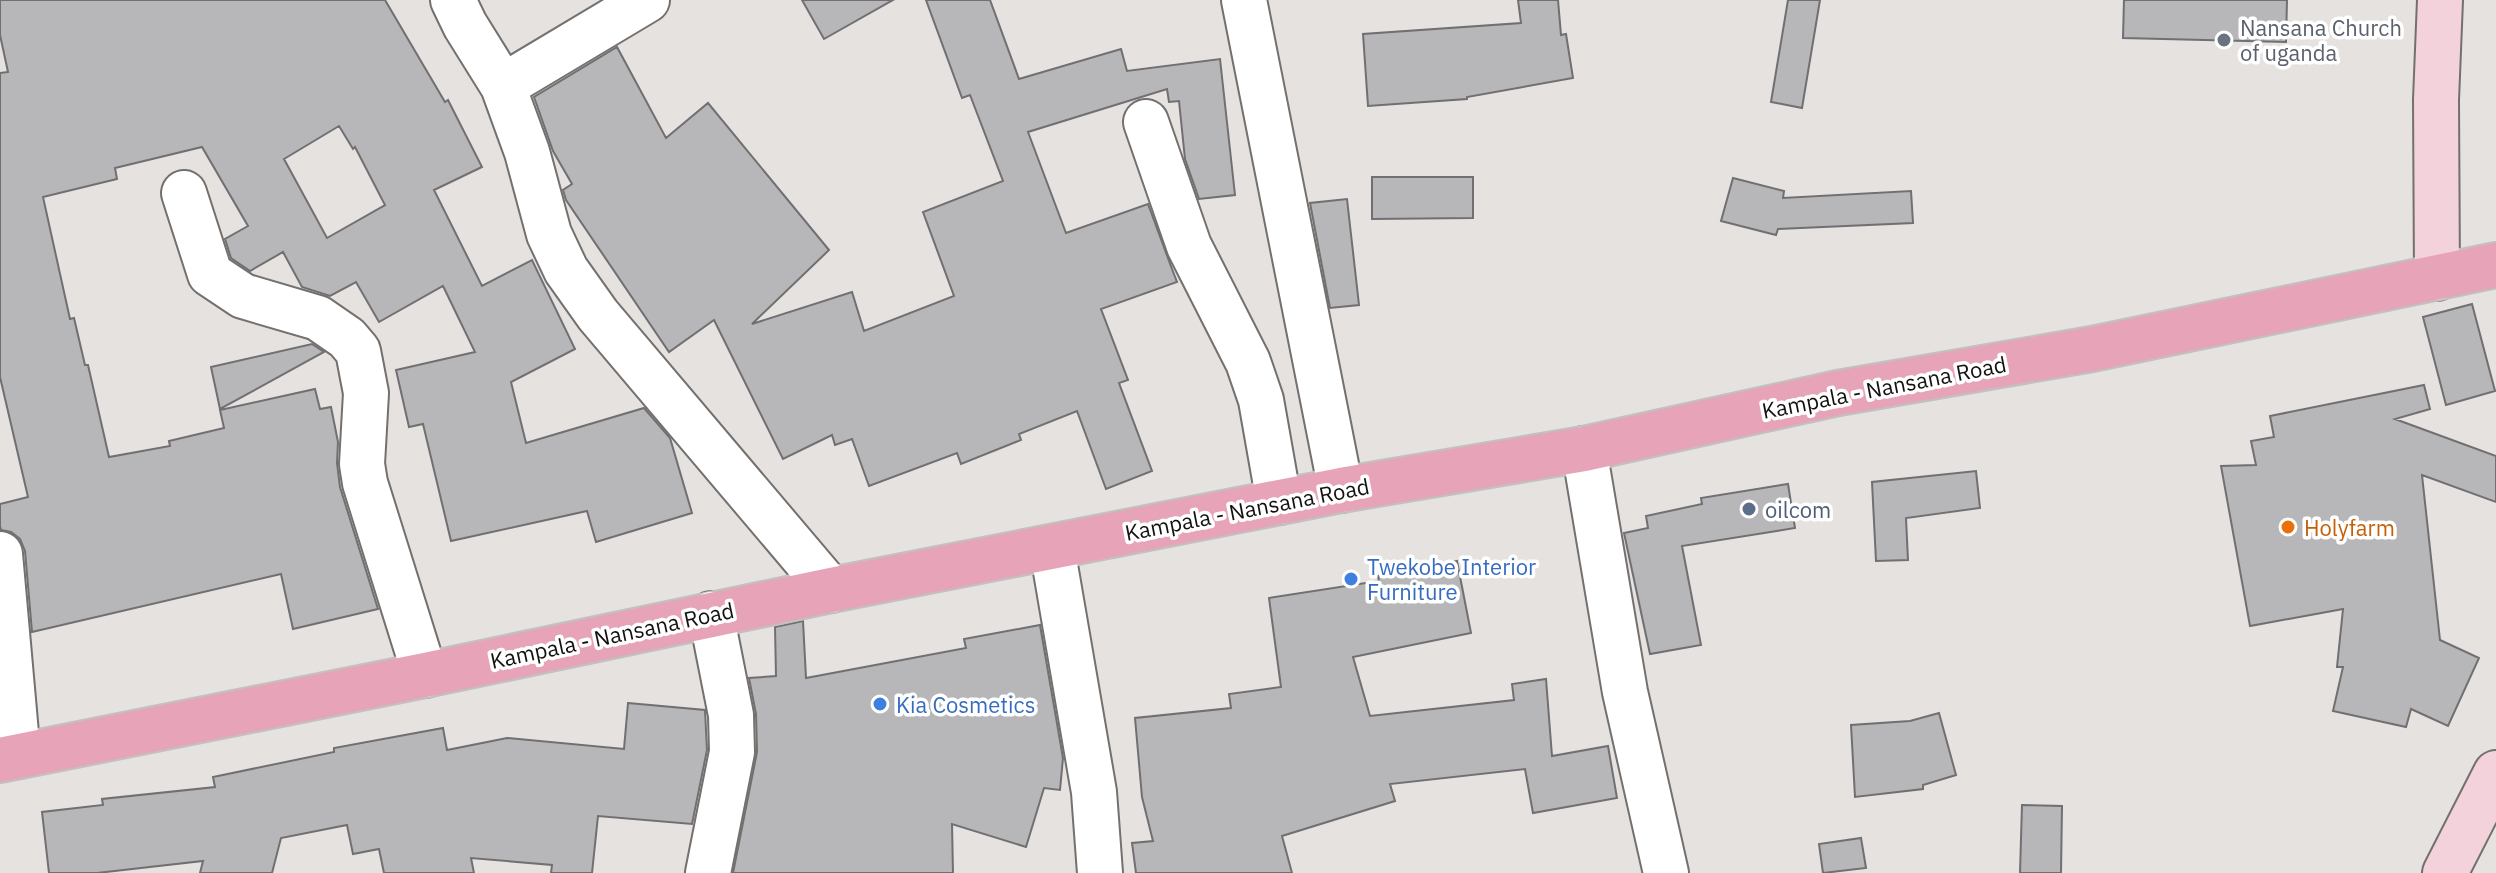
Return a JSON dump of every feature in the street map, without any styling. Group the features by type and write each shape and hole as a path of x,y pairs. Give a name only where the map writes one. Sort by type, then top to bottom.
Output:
{"main road":[{"name":"Kampala - Nansana Road","path":"9,758 831,590 1341,490 1584,449 1838,393 2092,349 2496,265"}],"street":[{"path":"453,0 503,86 527,152 549,234 566,270 598,315 831,590"},
{"path":"503,86 647,0"},
{"path":"1244,0 1341,490"},
{"path":"2437,278 2436,100 2440,0"},
{"path":"1146,122 1189,246 1248,362 1261,400 1279,502"},
{"path":"184,193 210,274 243,296 318,318 347,338 358,351 366,393 362,464 365,483 425,675"},
{"path":"1584,449 1625,692 1666,873"},
{"path":"1052,548 1094,792 1100,873"},
{"path":"0,554 9,758"},
{"path":"708,873 732,752 731,715 711,614"},
{"path":"2445,873 2496,773"}],"building":[{"path":"0,0 385,0 445,102 448,100 482,167 434,190 482,286 532,260 575,349 511,382 526,443 644,408 670,438 692,513 596,542 587,511 451,541 423,424 409,427 396,370 475,352 443,286 379,322 356,282 330,296 302,287 283,252 250,271 231,258 225,239 248,226 202,147 115,168 117,179 43,197 70,319 74,318 85,365 88,365 109,457 170,446 169,441 224,428 220,410 315,389 320,409 331,407 338,442 340,487 378,609 293,629 281,574 32,632 25,551 20,539 11,532 1,530 0,526 0,504 28,497 0,377 0,73 8,72 0,35","holes":["339,126 353,149 355,147 385,205 327,238 284,159"]},
{"path":"802,0 893,0 824,39"},
{"path":"926,0 990,0 1019,79 1121,49 1127,71 1220,59 1235,195 1199,199 1185,159 1179,101 1169,102 1167,89 1028,132 1066,233 1148,204 1177,282 1101,309 1128,380 1119,383 1152,471 1106,489 1077,411 1019,434 1021,440 961,464 957,453 869,486 852,439 835,445 832,435 783,459 714,320 669,352 566,200 563,190 572,184 553,151 534,97 617,47 666,138 708,103 829,250 752,324 852,292 864,331 954,296 923,212 1003,181 970,95 962,98"},
{"path":"1518,0 1558,0 1561,35 1566,34 1573,78 1467,99 1368,106 1363,34 1521,23"},
{"path":"1788,0 1820,0 1802,108 1771,102"},
{"path":"2124,0 2287,0 2286,42 2123,38"},
{"path":"1372,177 1473,177 1473,218 1372,219"},
{"path":"1733,178 1784,191 1783,198 1911,191 1913,223 1778,229 1776,235 1721,221"},
{"path":"1347,199 1359,305 1330,308 1310,203"},
{"path":"2472,304 2495,391 2446,405 2423,317"},
{"path":"312,344 324,352 220,409 211,367"},
{"path":"2424,385 2430,409 2395,419 2496,456 2496,502 2422,475 2440,640 2479,658 2448,726 2411,709 2406,727 2333,711 2343,667 2337,667 2343,609 2250,626 2221,466 2256,465 2251,441 2274,437 2270,416"},
{"path":"1976,471 1980,508 1906,518 1908,560 1876,561 1872,482"},
{"path":"1788,484 1795,528 1682,546 1701,645 1650,654 1624,533 1648,528 1646,516 1702,504 1701,498"},
{"path":"1457,561 1471,633 1353,657 1370,716 1514,700 1512,684 1546,679 1552,756 1608,746 1617,798 1533,813 1525,769 1390,784 1395,801 1282,836 1292,873 1136,873 1132,843 1153,841 1142,797 1135,718 1231,708 1229,694 1281,687 1269,598 1379,581 1378,576"},
{"path":"803,621 806,678 966,648 964,639 1040,625 1063,758 1060,790 1044,788 1026,847 952,824 953,873 733,873 757,752 756,714 749,678 776,676 775,627"},
{"path":"628,703 705,710 707,750 692,824 598,816 592,873 551,873 552,865 471,858 474,873 384,873 379,849 353,854 347,825 281,838 272,873 200,873 203,861 97,873 49,873 42,812 103,805 102,799 215,787 213,777 334,752 334,748 443,728 447,750 507,738 624,749"},
{"path":"1939,713 1956,775 1923,785 1923,789 1855,797 1851,725 1910,721"},
{"path":"2022,805 2062,806 2061,873 2020,873"},
{"path":"1861,838 1866,868 1823,873 1819,844"}],"place":[{"name":"Nansana Church of uganda","path":"2224,40"},
{"name":"oilcom","path":"1749,509"},
{"name":"Holyfarm","path":"2288,527"},
{"name":"Twekobe Interior Furniture","path":"1351,579"},
{"name":"Kia Cosmetics","path":"880,704"}]}
